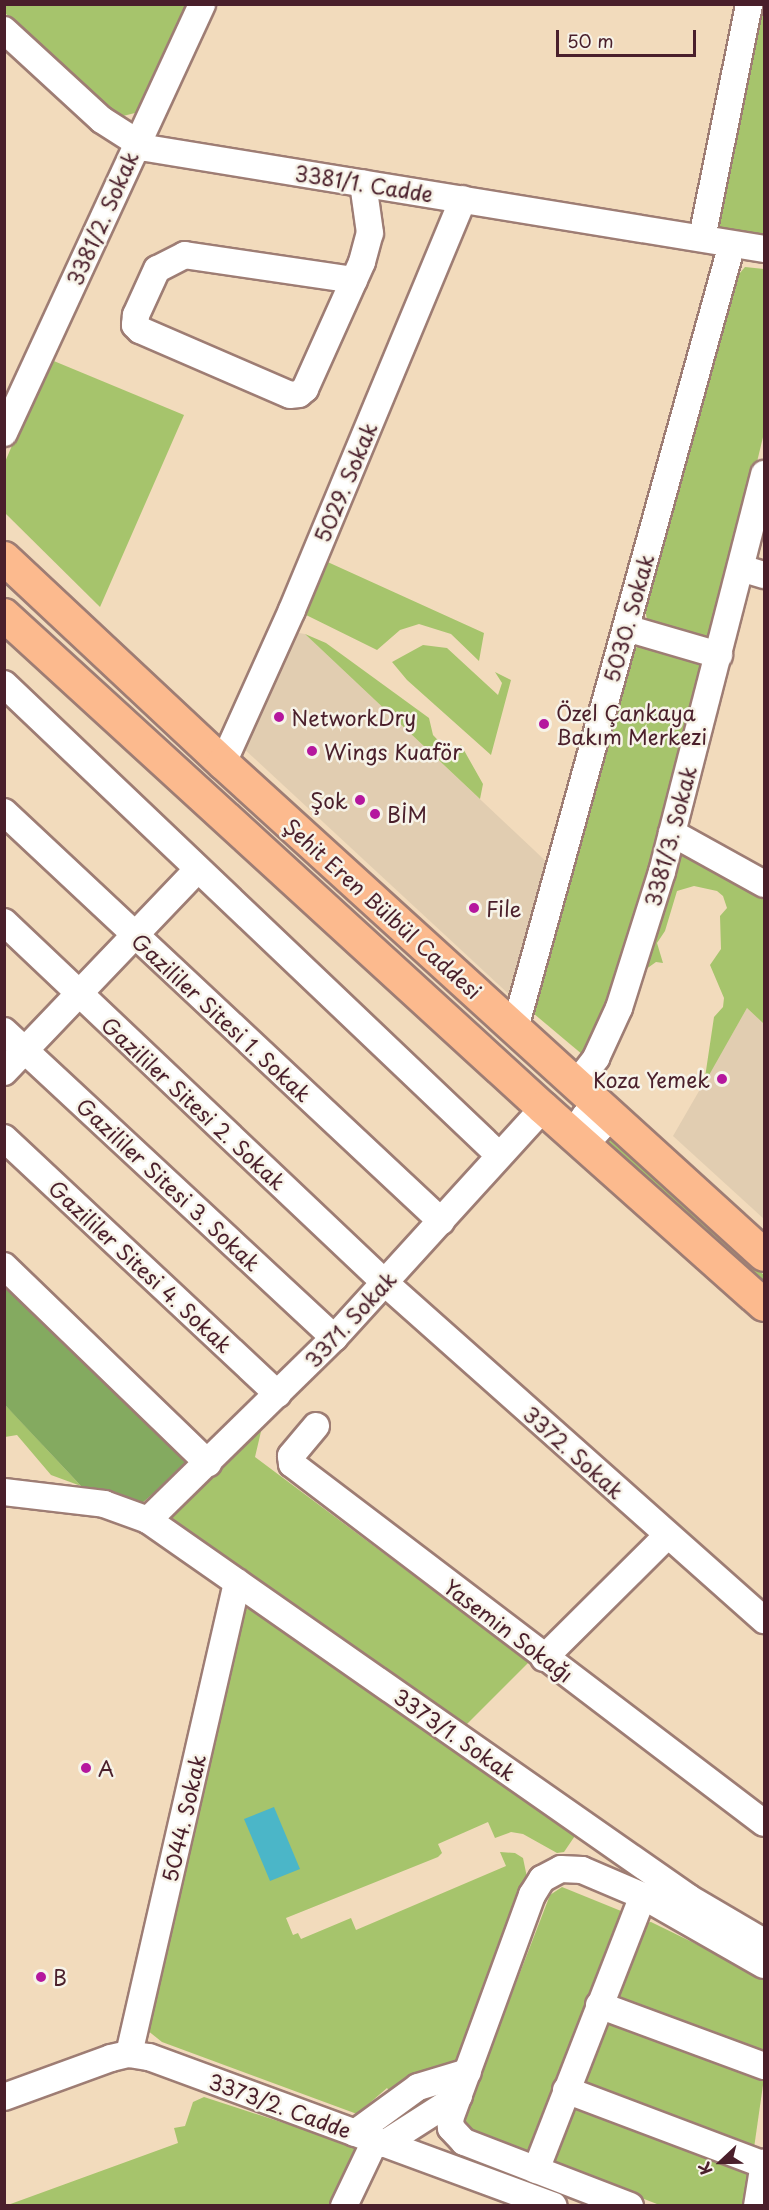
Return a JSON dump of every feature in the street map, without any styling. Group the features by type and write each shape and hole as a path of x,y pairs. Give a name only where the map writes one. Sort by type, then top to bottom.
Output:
{"main road":[{"name":"Şehit Eren Bülbül Caddesi","path":"4,558 223,763 765,1255"},
{"name":"Şehit Eren Bülbül Caddesi","path":"4,615 543,1108 765,1305"},
{"path":"543,1108 565,1074"}],"street":[{"name":"3381/2. Sokak","path":"4,433 202,4"},
{"path":"702,238 749,4"},
{"name":"3381/1. Cadde","path":"4,30 102,120 136,144 765,249"},
{"path":"354,280 185,255 157,269 136,315 135,325 140,330 290,395 299,394 305,389 354,280 369,233 363,183"},
{"name":"5029. Sokak","path":"223,763 292,610 463,199"},
{"name":"5030. Sokak","path":"515,1028 732,244"},
{"name":"3381/3. Sokak","path":"565,1074 596,1058 619,1008 672,833 719,655 753,572 765,474"},
{"path":"626,628 719,655"},
{"path":"4,684 499,1155"},
{"name":"Gazililer Sitesi 1. Sokak","path":"4,812 441,1221"},
{"path":"672,833 765,884"},
{"path":"4,1072 197,870"},
{"name":"Gazililer Sitesi 2. Sokak","path":"4,922 384,1282"},
{"name":"Gazililer Sitesi 3. Sokak","path":"4,1031 334,1338"},
{"name":"3371. Sokak","path":"148,1520 334,1338 543,1108"},
{"name":"Gazililer Sitesi 4. Sokak","path":"4,1138 278,1394"},
{"path":"4,1266 208,1463"},
{"name":"3372. Sokak","path":"384,1282 667,1536 765,1620"},
{"name":"Yasemin Sokağı","path":"316,1426 291,1456 292,1464 544,1658 765,1823"},
{"name":"3373/1. Sokak","path":"4,1492 104,1504 148,1520 689,1898 762,1934"},
{"path":"544,1658 667,1536"},
{"name":"5044. Sokak","path":"129,2054 237,1582"},
{"path":"630,2205 456,2137 450,2119 532,1895 542,1879 561,1869 582,1870 643,1896 765,1965"},
{"path":"536,2170 643,1896"},
{"path":"599,2005 765,2066"},
{"path":"4,2097 129,2054"},
{"name":"3373/2. Cadde","path":"129,2054 149,2057 371,2140 517,2199 553,2205"},
{"path":"344,2205 371,2140 418,2087 468,2072"},
{"path":"566,2090 764,2164 757,2205"},
{"path":"371,2140 459,2096"}],"shaded area":[{"path":"293,632 305,634 552,867 513,998 241,746"},
{"path":"747,1008 764,1024 764,1219 673,1136"}],"green space":[{"path":"4,5 191,5 139,112 123,116 109,111 5,13"},
{"path":"756,5 764,5 764,238 718,229 717,223"},
{"path":"745,267 764,269 764,433 715,635 707,641 648,624 644,605 734,280"},
{"path":"49,359 184,415 100,607 5,513 5,462"},
{"path":"321,559 484,633 479,661 451,634 419,624 400,630 377,650 298,611"},
{"path":"305,634 326,643 429,718 433,735 448,751 461,745 483,784 480,799"},
{"path":"641,644 707,659 688,738 603,1025 583,1055 533,1013 633,650"},
{"path":"423,645 447,648 498,695 502,683 495,672 511,680 491,755 407,680 392,662"},
{"path":"682,851 764,894 764,1024 747,1008 704,1084 714,1017 723,1007 724,998 710,965 721,949 720,916 727,908 723,896 717,891 694,886 677,891 665,931 657,943 663,963 656,962 642,972"},
{"path":"600,1128 764,1275 764,1289 593,1136"},
{"path":"4,1278 182,1447 186,1465 141,1504 81,1486 5,1405"},
{"path":"5,1405 81,1486 51,1475 17,1435 5,1437"},
{"path":"263,1423 255,1457 529,1662 464,1727 166,1520"},
{"path":"253,1606 581,1827 564,1852 557,1853 523,1834 511,1832 495,1838 488,1822 438,1844 442,1853 438,1857 286,1918 293,1935 298,1933 301,1939 351,1918 356,1930 506,1866 500,1852 515,1853 523,1858 529,1887 456,2069 395,2098 387,2088 357,2114 162,2042 147,2030 238,1614"},
{"path":"562,1887 626,1913 532,2152 527,2154 460,2128 550,1895"},
{"path":"651,1922 764,1977 764,2058 608,2001 638,1924"},
{"path":"601,2018 764,2078 753,2155 577,2087"},
{"path":"204,2097 361,2148 334,2205 5,2206 178,2143 174,2128 185,2126 193,2102"},
{"path":"572,2098 749,2165 742,2205 662,2206 550,2162"}],"water":[{"path":"274,1807 300,1869 270,1881 244,1819"}],"place":[{"name":"NetworkDry","path":"279,717"},
{"name":"Özel Çankaya Bakım Merkezi","path":"544,724"},
{"name":"Wings Kuaför","path":"312,751"},
{"name":"Şok","path":"360,800"},
{"name":"BİM","path":"375,814"},
{"name":"File","path":"474,908"},
{"name":"Koza Yemek","path":"722,1079"},
{"name":"A","path":"86,1768"},
{"name":"B","path":"41,1977"}]}
